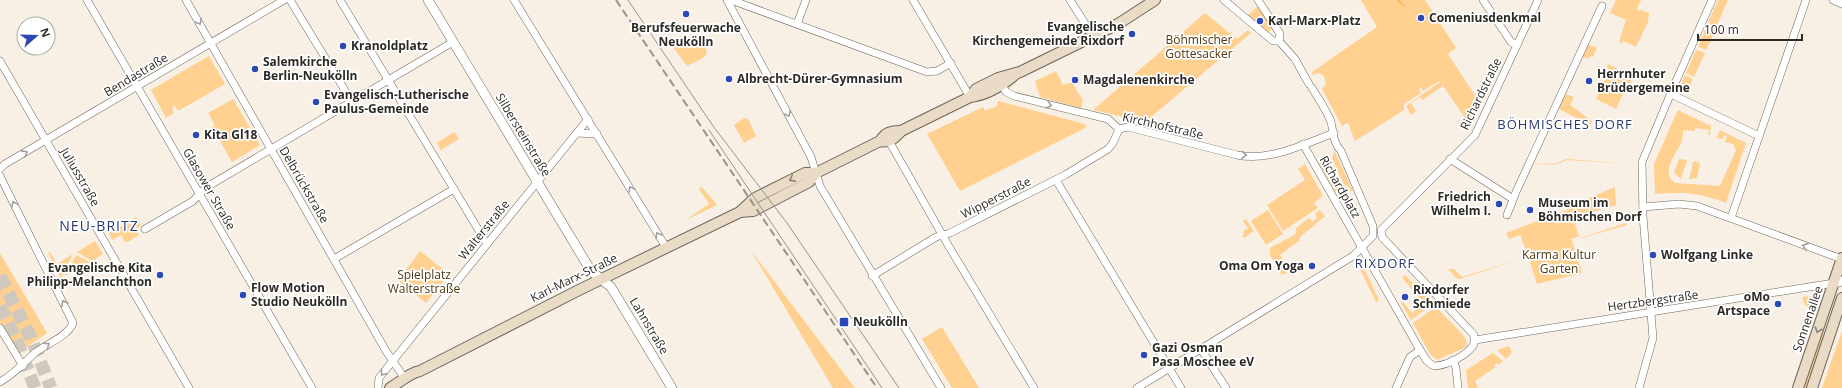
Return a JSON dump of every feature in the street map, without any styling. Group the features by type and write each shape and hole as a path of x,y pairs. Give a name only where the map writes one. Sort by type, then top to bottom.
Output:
{"main road":[{"name":"Karl-Marx-Straße","path":"970,96 979,96 1002,85 1020,72 1124,20 1155,0"},
{"name":"Karl-Marx-Straße","path":"390,388 405,379 416,378 420,371 602,278 740,212 748,202 760,195 805,173 816,173 896,137 901,131 970,96 979,88 1003,76 1020,72"},
{"name":"Sonnenallee","path":"1798,388 1838,282 1842,259"},
{"name":"Sonnenallee","path":"1812,388 1842,298"}],"street":[{"name":"Glasower Straße","path":"87,0 312,388"},
{"name":"Delbrückstraße","path":"186,0 386,351 405,379"},
{"name":"Bendastraße","path":"0,169 4,164 46,141 284,0"},
{"path":"290,0 352,102"},
{"path":"340,0 487,244"},
{"name":"Silbersteinstraße","path":"428,0 591,271 602,278"},
{"path":"514,0 666,247"},
{"path":"727,0 809,153 820,186 872,276 941,388"},
{"path":"731,0 927,72 937,72 951,63"},
{"path":"798,24 806,0"},
{"path":"913,0 970,96"},
{"path":"1070,0 1093,36"},
{"path":"1224,0 1273,41 1279,41 1295,59 1328,115 1334,133"},
{"path":"1258,0 1280,34 1279,41"},
{"path":"1483,0 1511,42 1517,45"},
{"name":"Richardstraße","path":"1475,340 1471,331 1382,237 1381,230 1382,227 1475,135 1538,0"},
{"path":"1639,388 1652,345 1643,207 1643,157 1712,0"},
{"path":"1731,218 1806,0"},
{"path":"1833,0 1842,4"},
{"path":"1507,215 1512,199 1602,6"},
{"path":"145,229 193,201 207,187 454,42"},
{"name":"Juliusstraße","path":"0,61 189,388"},
{"name":"Kirchhofstraße","path":"1002,85 1006,92 1014,96 1108,119 1119,129 1128,127 1243,156 1263,155 1303,144"},
{"path":"1671,94 1759,136"},
{"name":"Walterstraße","path":"394,361 588,119"},
{"name":"Wipperstraße","path":"872,276 934,238 1056,180 1111,147 1119,129"},
{"path":"577,133 597,134"},
{"name":"Richardplatz","path":"1363,248 1373,236 1373,226 1341,151 1336,146 1334,133 1303,144 1427,362 1433,365 1453,360 1470,351 1475,340"},
{"path":"885,141 1034,388"},
{"path":"1450,159 1512,199"},
{"path":"0,176 71,316 72,326 37,352 23,366 0,382"},
{"path":"1056,180 1181,388"},
{"path":"334,259 454,190"},
{"path":"1643,207 1691,205 1731,218 1842,259"},
{"path":"1137,388 1353,256 1363,248"},
{"name":"Lahnstraße","path":"602,278 611,287 672,388"},
{"name":"Hertzbergstraße","path":"1475,340 1838,282"},
{"path":"0,328 23,366"},
{"path":"1201,349 1226,388"},
{"path":"1396,388 1410,357 1420,350"},
{"path":"1453,360 1458,388"},
{"path":"378,388 379,378 394,361"}],"green space":[{"path":"1361,0 1425,0 1456,48 1448,54 1480,103 1470,125 1443,86 1422,100 1421,97 1411,103 1416,111 1411,115 1406,106 1440,82 1439,81 1423,91 1421,88 1419,89 1421,93 1404,104 1404,110 1355,141 1348,123 1342,126 1322,89 1326,84 1324,76 1319,73 1313,75 1312,72 1377,27"},
{"path":"1616,0 1641,0 1636,11 1641,10 1649,13 1648,22 1636,47 1623,41 1622,43 1619,42 1626,20 1610,13"},
{"path":"1718,0 1728,0 1716,27 1708,23"},
{"path":"1258,6 1272,28 1269,32 1247,16"},
{"name":"Böhmischer Gottesacker","path":"1205,13 1237,39 1248,30 1251,33 1145,122 1093,110"},
{"path":"1706,27 1715,31 1706,50 1698,47"},
{"path":"691,37 699,39 705,44 707,53 703,58 687,66 673,47"},
{"path":"1587,44 1597,48 1593,57 1590,56 1588,59 1582,56"},
{"path":"1696,50 1705,53 1694,77 1686,73"},
{"path":"209,56 225,84 178,111 175,106 172,108 174,113 166,118 151,90"},
{"path":"1608,64 1632,76 1629,89 1625,89 1616,109 1596,99 1609,70 1607,67"},
{"path":"1056,71 1063,85 1072,82 1083,101 1081,108 1040,97 1035,81"},
{"path":"1685,75 1693,79 1687,93 1679,89"},
{"path":"1566,94 1574,97 1570,105 1592,121 1590,125 1559,109"},
{"path":"233,99 260,145 232,162 212,127 215,125 208,113"},
{"path":"998,101 1085,124 1087,127 960,191 927,134 983,107 985,111 997,106"},
{"path":"1678,110 1711,126 1710,135 1708,135 1709,130 1695,128 1695,131 1683,130 1682,140 1669,168 1671,178 1675,183 1720,186 1736,150 1733,144 1725,142 1727,136 1724,135 1723,139 1716,138 1720,130 1746,143 1726,203 1699,195 1675,193 1655,194 1654,164"},
{"path":"744,118 748,119 756,136 744,143 734,125"},
{"path":"454,132 459,139 441,150 437,143"},
{"path":"1335,152 1353,191 1350,191 1348,186 1344,185 1332,158"},
{"path":"1567,159 1632,164 1567,160 1554,165 1531,163 1554,164"},
{"path":"1679,159 1687,160 1681,179 1674,173"},
{"path":"1322,161 1339,188 1336,193 1319,163"},
{"path":"1695,161 1700,163 1697,178 1689,179 1693,162"},
{"path":"1305,164 1323,196 1314,203 1318,208 1283,231 1267,205 1305,180 1298,169"},
{"path":"702,187 717,205 686,220 709,204 699,189"},
{"name":"Karma Kultur Garten","path":"1615,187 1616,205 1573,218 1579,236 1571,239 1582,273 1537,284 1520,235 1509,239 1506,233 1580,205 1587,199"},
{"path":"1268,210 1283,234 1266,245 1251,221"},
{"path":"1320,210 1325,216 1299,238 1300,240 1280,255 1290,271 1282,275 1270,255 1270,248 1296,234 1296,228 1309,218 1312,222 1317,218 1315,214"},
{"path":"136,217 141,226 136,229 139,235 128,242 125,242 121,235 112,240 109,233"},
{"path":"1246,219 1254,231 1244,238 1242,236 1244,234 1243,232 1248,228 1243,221"},
{"path":"1626,223 1627,225 1572,241"},
{"path":"95,241 103,254 92,261 77,252"},
{"path":"750,249 855,388 833,388"},
{"name":"Spielplatz Walterstraße","path":"420,251 449,274 426,303 398,280"},
{"path":"50,252 57,264 73,254 61,278 48,253"},
{"path":"0,253 47,333 18,353 0,323"},
{"path":"76,255 90,262 65,276"},
{"path":"1528,256 1460,279 1456,278 1448,269 1454,269 1462,277"},
{"path":"1361,262 1379,300 1376,302 1358,265 1355,264"},
{"path":"1405,275 1433,304 1411,320 1401,303 1403,302 1412,313 1424,303 1402,278"},
{"path":"1812,296 1816,300 1812,310 1805,305 1802,297"},
{"path":"1436,307 1464,336 1467,344 1464,348 1437,360 1430,354 1413,323"},
{"path":"1828,311 1821,344 1823,344 1813,368 1811,378 1809,377 1808,388 1802,388"},
{"path":"942,327 979,388 952,388 922,339"},
{"path":"1842,331 1842,388 1822,388"},
{"path":"1509,346 1512,353 1506,359 1497,350"},
{"path":"1493,353 1503,361 1499,365 1497,363 1494,365 1496,367 1475,381 1478,388 1468,388 1466,370"}],"waterway":[{"path":"1398,0 1403,5"}],"tunnel":[{"path":"0,276 31,338 51,388"},
{"path":"0,306 18,344 35,388"}],"tram line":[{"path":"628,0 713,126 787,223 899,388"},
{"path":"709,130 882,388"}],"railway":[{"path":"616,0 877,388"}],"place":[{"name":"Berufsfeuerwache Neukölln","path":"686,14"},
{"name":"Comeniusdenkmal","path":"1421,18"},
{"name":"Karl-Marx-Platz","path":"1260,21"},
{"name":"Evangelische Kirchengemeinde Rixdorf","path":"1132,34"},
{"name":"Kranoldplatz","path":"343,46"},
{"name":"Salemkirche Berlin-Neukölln","path":"255,69"},
{"name":"Albrecht-Dürer-Gymnasium","path":"729,79"},
{"name":"Magdalenenkirche","path":"1075,80"},
{"name":"Herrnhuter Brüdergemeine","path":"1589,81"},
{"name":"Evangelisch-Lutherische Paulus-Gemeinde","path":"316,102"},
{"name":"Kita Gl18","path":"196,135"},
{"name":"Friedrich Wilhelm I.","path":"1499,204"},
{"name":"Museum im Böhmischen Dorf","path":"1530,210"},
{"name":"Wolfgang Linke","path":"1653,255"},
{"name":"Oma Om Yoga","path":"1312,266"},
{"name":"Evangelische Kita Philipp-Melanchthon","path":"160,275"},
{"name":"Flow Motion Studio Neukölln","path":"243,295"},
{"name":"Rixdorfer Schmiede","path":"1405,297"},
{"name":"oMo Artspace","path":"1778,304"},
{"name":"Neukölln","path":"844,322"},
{"name":"Gazi Osman Pasa Moschee eV","path":"1144,355"}],"district":[{"name":"BÖHMISCHES DORF","path":"1565,124"},
{"name":"NEU-BRITZ","path":"99,226"},
{"name":"RIXDORF","path":"1385,263"}]}
